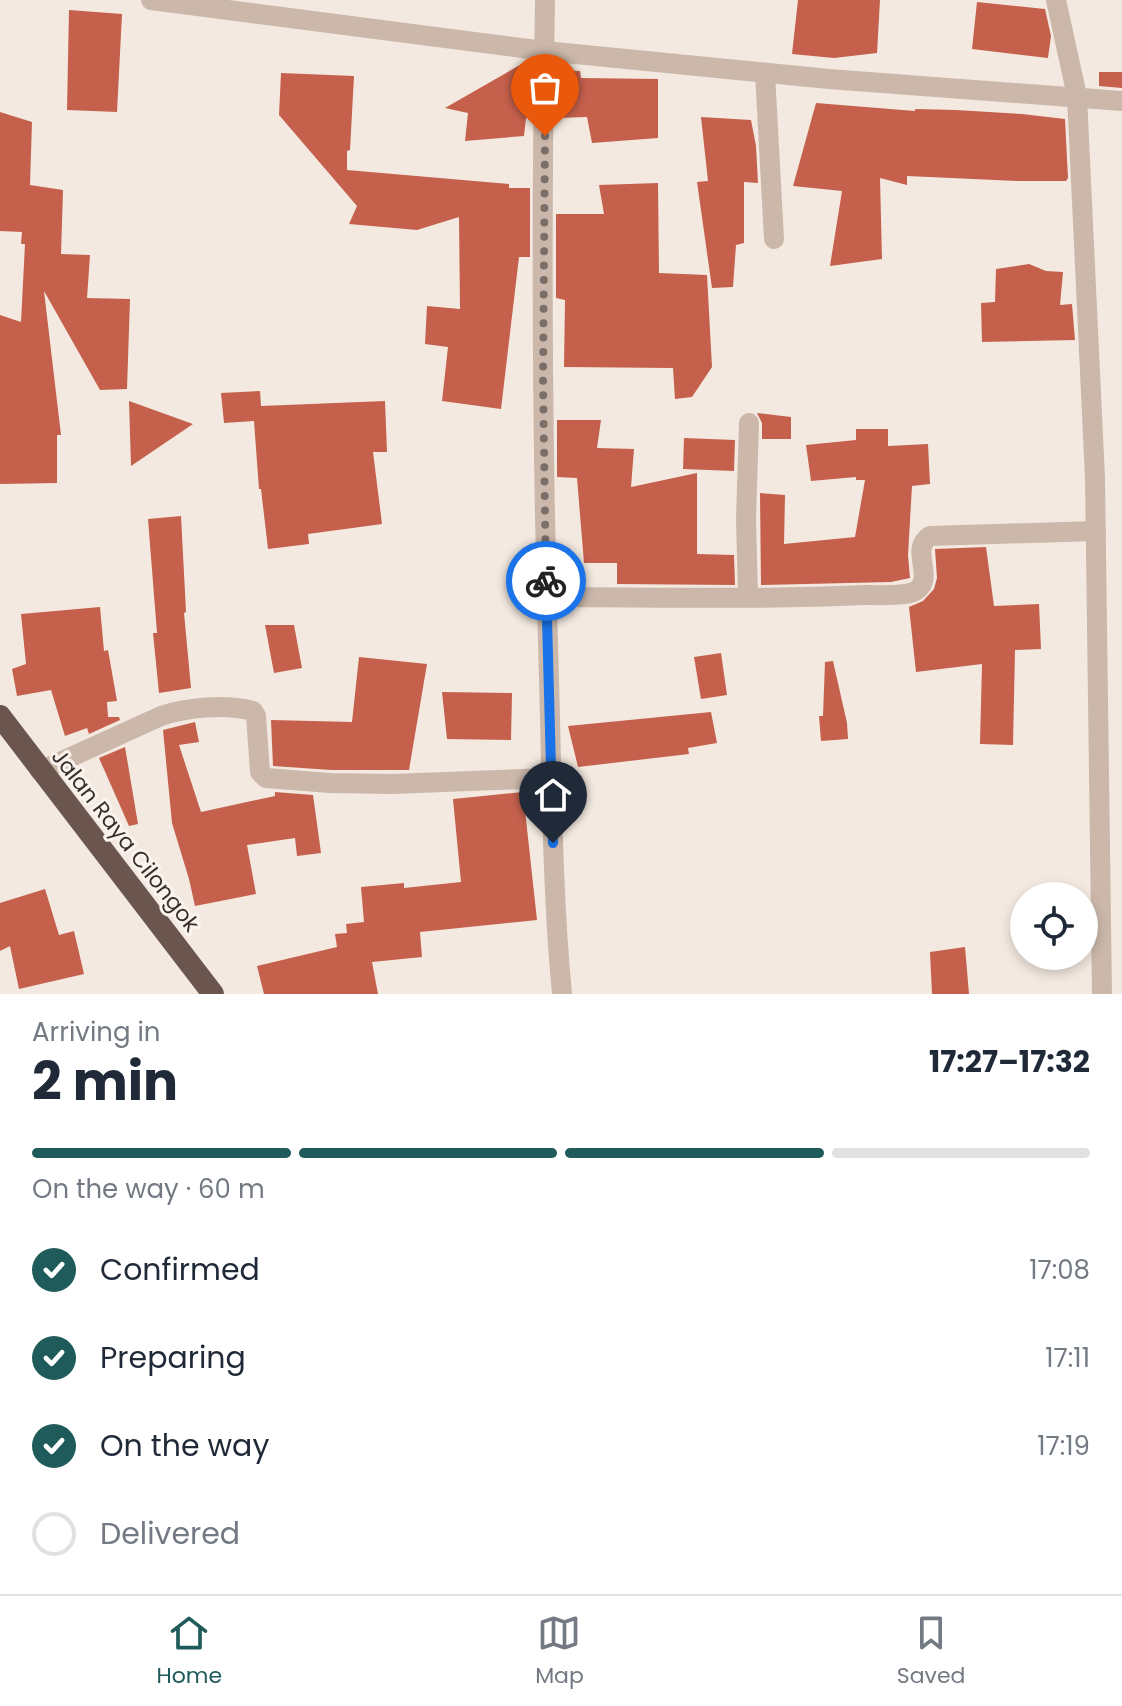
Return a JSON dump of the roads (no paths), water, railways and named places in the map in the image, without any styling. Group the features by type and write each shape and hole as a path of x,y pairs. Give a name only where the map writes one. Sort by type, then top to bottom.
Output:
{"highway":[{"name":"Jalan Raya Cilongok","path":"0,716 213,994"}],"street":[{"path":"151,0 545,51 765,73 1122,101"},
{"path":"545,0 543,380 546,597 554,896 562,994"},
{"path":"1056,0 1077,96 1096,531 1102,994"},
{"path":"765,73 774,239"},
{"path":"748,597 746,519 749,423"},
{"path":"546,597 911,593 922,584 921,547 930,536 1096,531"},
{"path":"40,771 161,716 177,711 220,708 253,711 256,716 260,772 266,778 392,784 551,778"}]}
